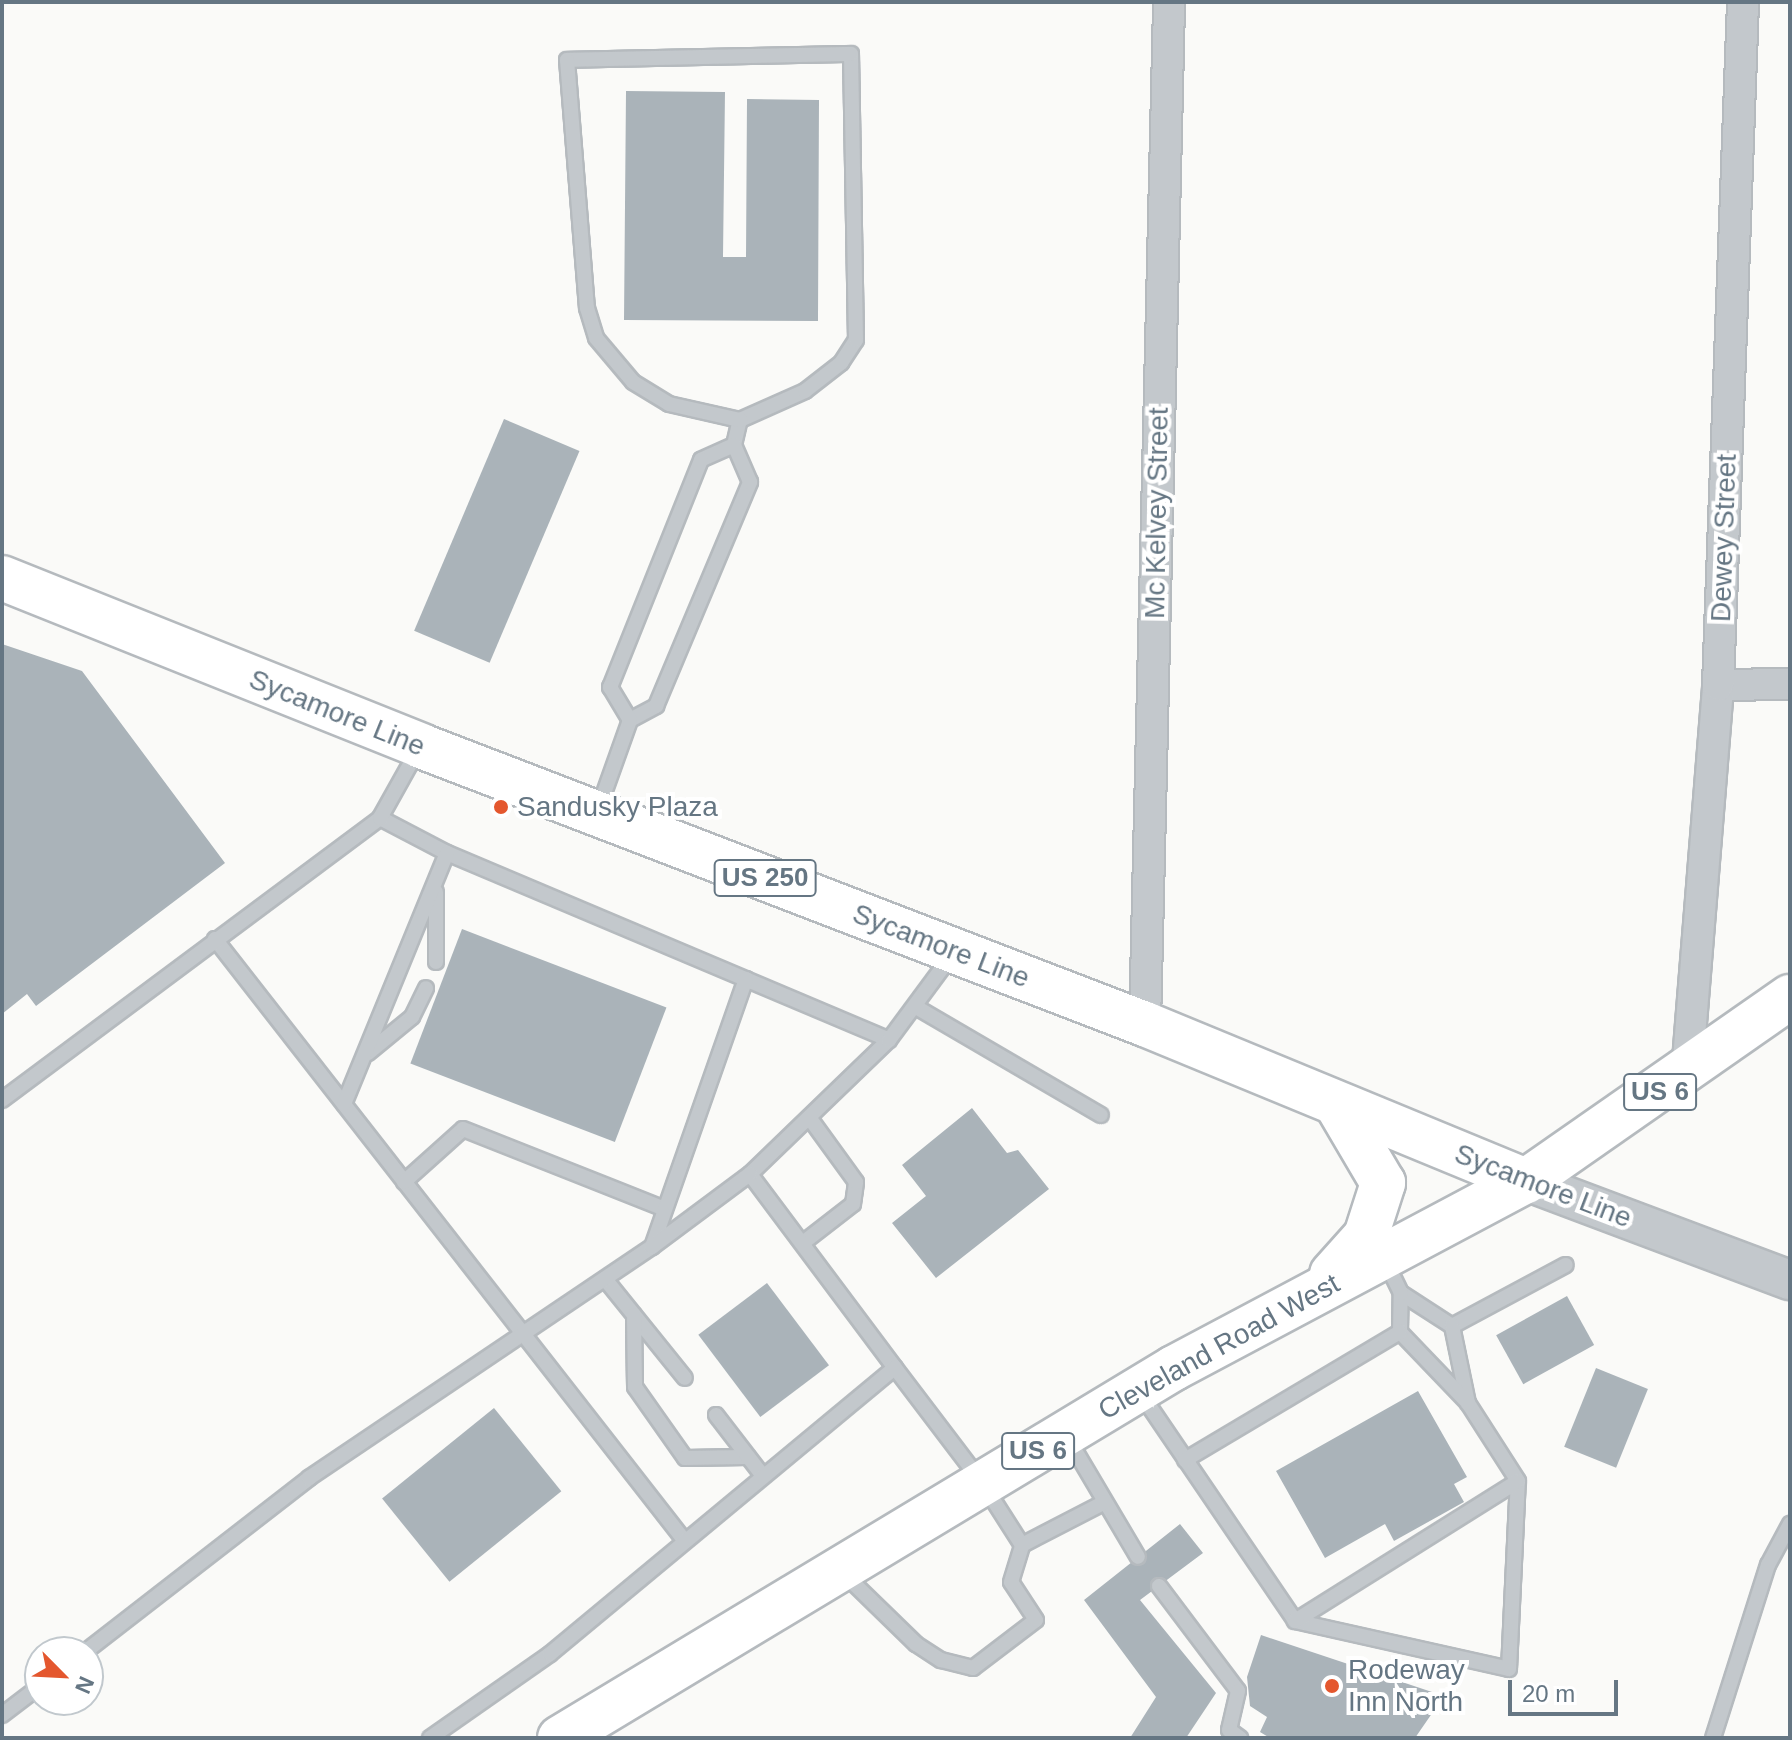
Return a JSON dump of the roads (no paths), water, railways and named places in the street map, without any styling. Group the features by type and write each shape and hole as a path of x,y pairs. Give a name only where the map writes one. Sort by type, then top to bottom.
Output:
{"main road":[{"name":"Sycamore Line","path":"2,578 421,746 1145,1024 1526,1181"},
{"name":"Cleveland Road West","path":"560,1738 1138,1390 1317,1290 1392,1274 1687,1073 1790,997"},
{"path":"1317,1290 1366,1236 1383,1183 1337,1105"}],"street":[{"name":"Mc Kelvey Street","path":"1145,1024 1169,2"},
{"name":"Dewey Street","path":"1687,1073 1718,685 1743,2"},
{"path":"1718,685 1790,684"},
{"name":"Sycamore Line","path":"1526,1181 1790,1280"}],"lane":[{"path":"851,54 856,340 841,363 805,391 740,420 669,404 633,382 596,338 587,308 567,60 851,54"},
{"path":"597,814 630,720 656,706 750,482 734,445 740,420"},
{"path":"630,720 610,687 701,460 734,445"},
{"path":"2,1100 380,818 421,746"},
{"path":"380,818 447,853 889,1040"},
{"path":"344,1104 368,1053 447,853"},
{"path":"436,883 436,962"},
{"path":"215,939 521,1337 684,1540"},
{"path":"104,1637 309,1478 652,1247 750,1174 811,1120 889,1040 955,951"},
{"path":"652,1247 663,1208 746,979"},
{"path":"368,1053 412,1017 426,988"},
{"path":"916,1007 1101,1115"},
{"path":"804,1242 853,1204 856,1182 811,1120"},
{"path":"404,1182 463,1129 663,1208"},
{"path":"750,1174 983,1484 1022,1545"},
{"path":"1452,1326 1566,1265"},
{"path":"1392,1274 1452,1326 1468,1403"},
{"path":"1138,1390 1295,1621 1509,1669 1518,1481 1468,1403 1400,1332 1392,1274"},
{"path":"605,1279 685,1378"},
{"path":"634,1315 635,1387 685,1458 748,1457"},
{"path":"1185,1460 1400,1332"},
{"path":"430,1738 550,1654 895,1368"},
{"path":"716,1415 763,1476"},
{"path":"1065,1435 1138,1557"},
{"path":"1295,1621 1518,1481"},
{"path":"840,1570 916,1644 941,1660 973,1668 1036,1620 1011,1582 1022,1545 1105,1502"},
{"path":"1713,1738 1768,1565 1790,1524"},
{"path":"1159,1586 1238,1691 1229,1730 1240,1738"},
{"path":"2,1715 24,1698"}],"place":[{"name":"Sandusky Plaza","path":"501,807"},
{"name":"Rodeway Inn North","path":"1332,1686"}]}
